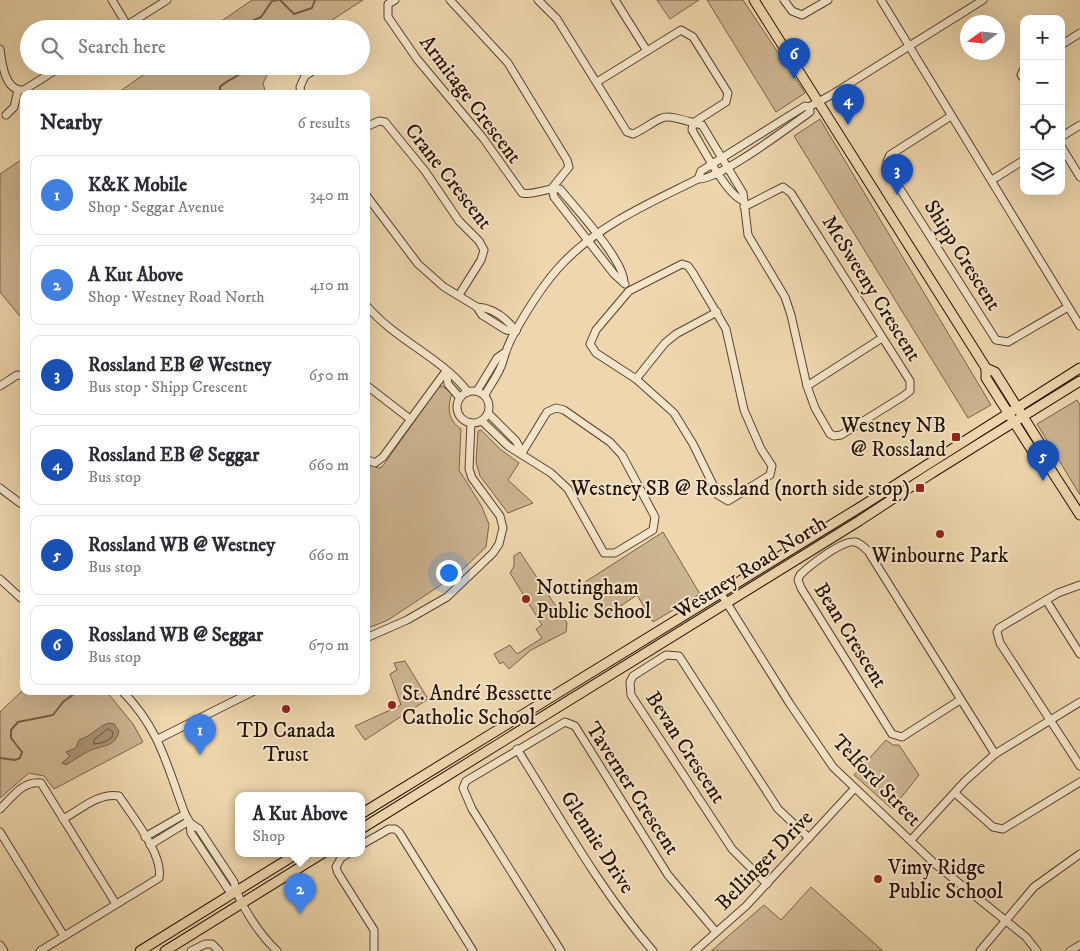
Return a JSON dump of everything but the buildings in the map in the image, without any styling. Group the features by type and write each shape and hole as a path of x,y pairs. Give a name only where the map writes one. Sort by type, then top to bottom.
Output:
{"main road":[{"path":"754,0 986,368 986,378 1008,413 1035,455 1044,459"},
{"path":"986,368 996,372 1044,450 1044,459 1080,515"},
{"name":"Westney Road North","path":"365,812 870,501 1080,368"},
{"name":"Westney Road North","path":"365,827 1080,381"},
{"path":"140,951 292,857"},
{"path":"165,951 317,857"}],"street":[{"path":"112,0 121,20"},
{"path":"135,20 167,0"},
{"name":"Armitage Crescent","path":"395,0 388,4 388,17 416,59 483,138 522,193 531,195 552,188 569,167 567,160 508,63 450,0"},
{"path":"538,0 557,19 627,132 633,134 664,117 673,116 686,123 693,123 726,102 728,93 693,37 681,30 597,82"},
{"path":"615,0 647,51"},
{"path":"784,0 792,12 802,15 828,0"},
{"path":"881,0 1080,326"},
{"path":"698,179 702,171 805,106 809,107 818,102 910,46 973,3 983,0"},
{"path":"1065,43 1080,34"},
{"path":"0,49 2,68 11,87 18,90 14,107 6,115"},
{"path":"24,90 48,75"},
{"path":"300,90 300,87 306,75"},
{"path":"485,395 503,362 504,353 516,331 550,278 562,264 589,240 622,217 698,179 705,180 728,167 810,112 809,107"},
{"name":"Shipp Crescent","path":"951,116 890,154 887,161 888,170 996,340 1008,342 1068,307"},
{"name":"Crane Crescent","path":"370,125 379,121 385,122 425,172 459,221 484,250 481,260 459,295"},
{"path":"693,123 692,130 718,172 736,198 743,204"},
{"name":"McSweeny Crescent","path":"693,123 702,125 743,193 743,204 748,235 785,297 791,315 807,386 815,408 830,434 841,436 902,398 910,391 910,381 790,193 783,187 743,204"},
{"path":"1065,134 1080,125"},
{"path":"1063,150 1080,177"},
{"path":"992,180 1020,162"},
{"path":"624,283 625,274 597,233 560,190 552,188 554,197 629,291"},
{"path":"370,199 418,264 444,288 477,307 482,315 501,327 516,331"},
{"path":"682,264 688,266 717,312 726,329 744,410 761,449 772,466 770,475 728,501 721,498 674,413 636,379 596,352 590,344 596,330 629,291 682,264"},
{"path":"370,309 383,324 456,377 468,392"},
{"path":"636,379 665,343 676,334 717,312"},
{"path":"807,386 882,338"},
{"path":"477,391 497,358 504,353"},
{"path":"446,371 448,384 460,398"},
{"path":"370,461 375,463 383,457 446,371"},
{"path":"0,386 17,375 20,375"},
{"path":"370,388 410,419"},
{"path":"477,391 485,395 489,404 488,413 482,421 471,423 459,414 458,403 460,398 468,392 477,391"},
{"path":"482,421 508,446 522,453 560,480 568,489 604,553 615,553 653,530 655,517 622,455 610,442 564,410 556,408 547,412 522,453"},
{"path":"488,413 516,441 522,453"},
{"path":"370,636 407,620 447,597 500,544 503,528 500,516 472,478 469,469 471,423"},
{"path":"0,488 20,503"},
{"name":"Bean Crescent","path":"960,700 902,737 892,734 800,588 798,580 800,575 844,544 854,542 861,544 868,551 995,754"},
{"path":"0,580 20,598"},
{"path":"1080,585 1066,589 1046,600 999,628 997,632 1000,643 1080,766"},
{"name":"Telford Street","path":"720,592 823,754 854,789 934,863 1006,921 1037,951"},
{"path":"1046,600 1080,654"},
{"name":"Bevan Crescent","path":"767,884 732,849 642,711 629,688 632,676 666,655 679,656 778,809 809,838"},
{"path":"126,695 158,738 188,819 199,829 234,882 236,892 242,903 277,951"},
{"path":"158,738 246,695"},
{"path":"911,840 965,781 995,754 1080,702"},
{"name":"Taverner Crescent","path":"561,951 464,794 466,781 560,723 565,722 575,726 668,875 716,932"},
{"name":"Glennie Drive","path":"517,749 595,872 636,932 653,951"},
{"path":"0,809 32,782 41,783 116,904"},
{"path":"955,793 993,827 1003,829 1080,782"},
{"name":"Bellinger Drive","path":"695,951 767,884 854,789"},
{"path":"40,951 159,878 161,870 159,861 150,845 119,796 111,794 101,797 63,819"},
{"path":"145,838 188,819"},
{"path":"150,845 188,819"},
{"path":"365,843 389,829 395,829 399,832 473,951"},
{"path":"0,832 64,936"},
{"path":"980,951 1034,887 1080,854"},
{"path":"343,857 336,867 374,930 374,951"},
{"path":"191,951 205,944 212,944 218,951"},
{"path":"1070,951 1080,944"},
{"path":"0,946 4,951"}],"shaded area":[{"path":"252,0 363,0 332,20 223,20"},
{"path":"657,0 699,0 670,19"},
{"path":"707,0 743,0 805,93 776,112"},
{"path":"143,75 267,75 263,83 265,90 122,90"},
{"path":"820,119 991,405 968,418 794,136"},
{"path":"20,161 20,316 0,292 0,174"},
{"path":"442,386 452,393 449,404 451,418 461,429 459,470 481,505 489,524 486,547 459,573 388,620 370,627 370,464 378,468 382,467 438,388"},
{"path":"1077,400 1080,405 1080,495 1037,424"},
{"path":"481,430 500,449 519,463 508,480 533,503 508,513 480,476 476,462 478,431"},
{"path":"663,532 700,594 653,622 637,595 606,616 585,582"},
{"path":"520,552 567,623 566,632 531,650 509,669 503,662 500,664 494,654 510,645 517,654 542,638 536,629 542,625 510,573 514,566 514,556"},
{"path":"405,661 428,699 365,740 355,726 401,705 390,674 397,670 394,663"},
{"path":"20,693 20,695 109,695 133,724 143,742 54,789 44,776 29,773 0,798 0,712"},
{"path":"886,740 893,745 899,745 919,775 892,809 854,775"},
{"path":"811,887 883,951 711,951 764,905 781,920"}],"water":[{"path":"108,723 114,724 119,731 112,743 91,750 66,765 62,763 70,756 66,752 76,748 79,740"}],"waterway":[{"path":"254,20 261,17 272,1 278,0"},
{"path":"280,0 294,14 312,8 315,0"},
{"path":"220,90 220,87 227,81 238,75"},
{"path":"0,758 15,760 20,758 22,752 11,738 11,730 18,722 53,715 63,702 73,695"}],"place":[{"name":"Rossland WB @ Seggar","path":"794,79"},
{"name":"Rossland EB @ Seggar","path":"848,125"},
{"name":"Rossland EB @ Westney","path":"897,195"},
{"name":"Westney NB @ Rossland","path":"956,437"},
{"name":"Rossland WB @ Westney","path":"1043,481"},
{"name":"Westney SB @ Rossland (north side stop)","path":"920,488"},
{"name":"Winbourne Park","path":"940,534"},
{"name":"Nottingham Public School","path":"526,599"},
{"name":"St. André Bessette Catholic School","path":"392,705"},
{"name":"TD Canada Trust","path":"286,709"},
{"name":"K&K Mobile","path":"200,755"},
{"name":"Vimy Ridge Public School","path":"878,879"},
{"name":"A Kut Above","path":"300,914"}]}
